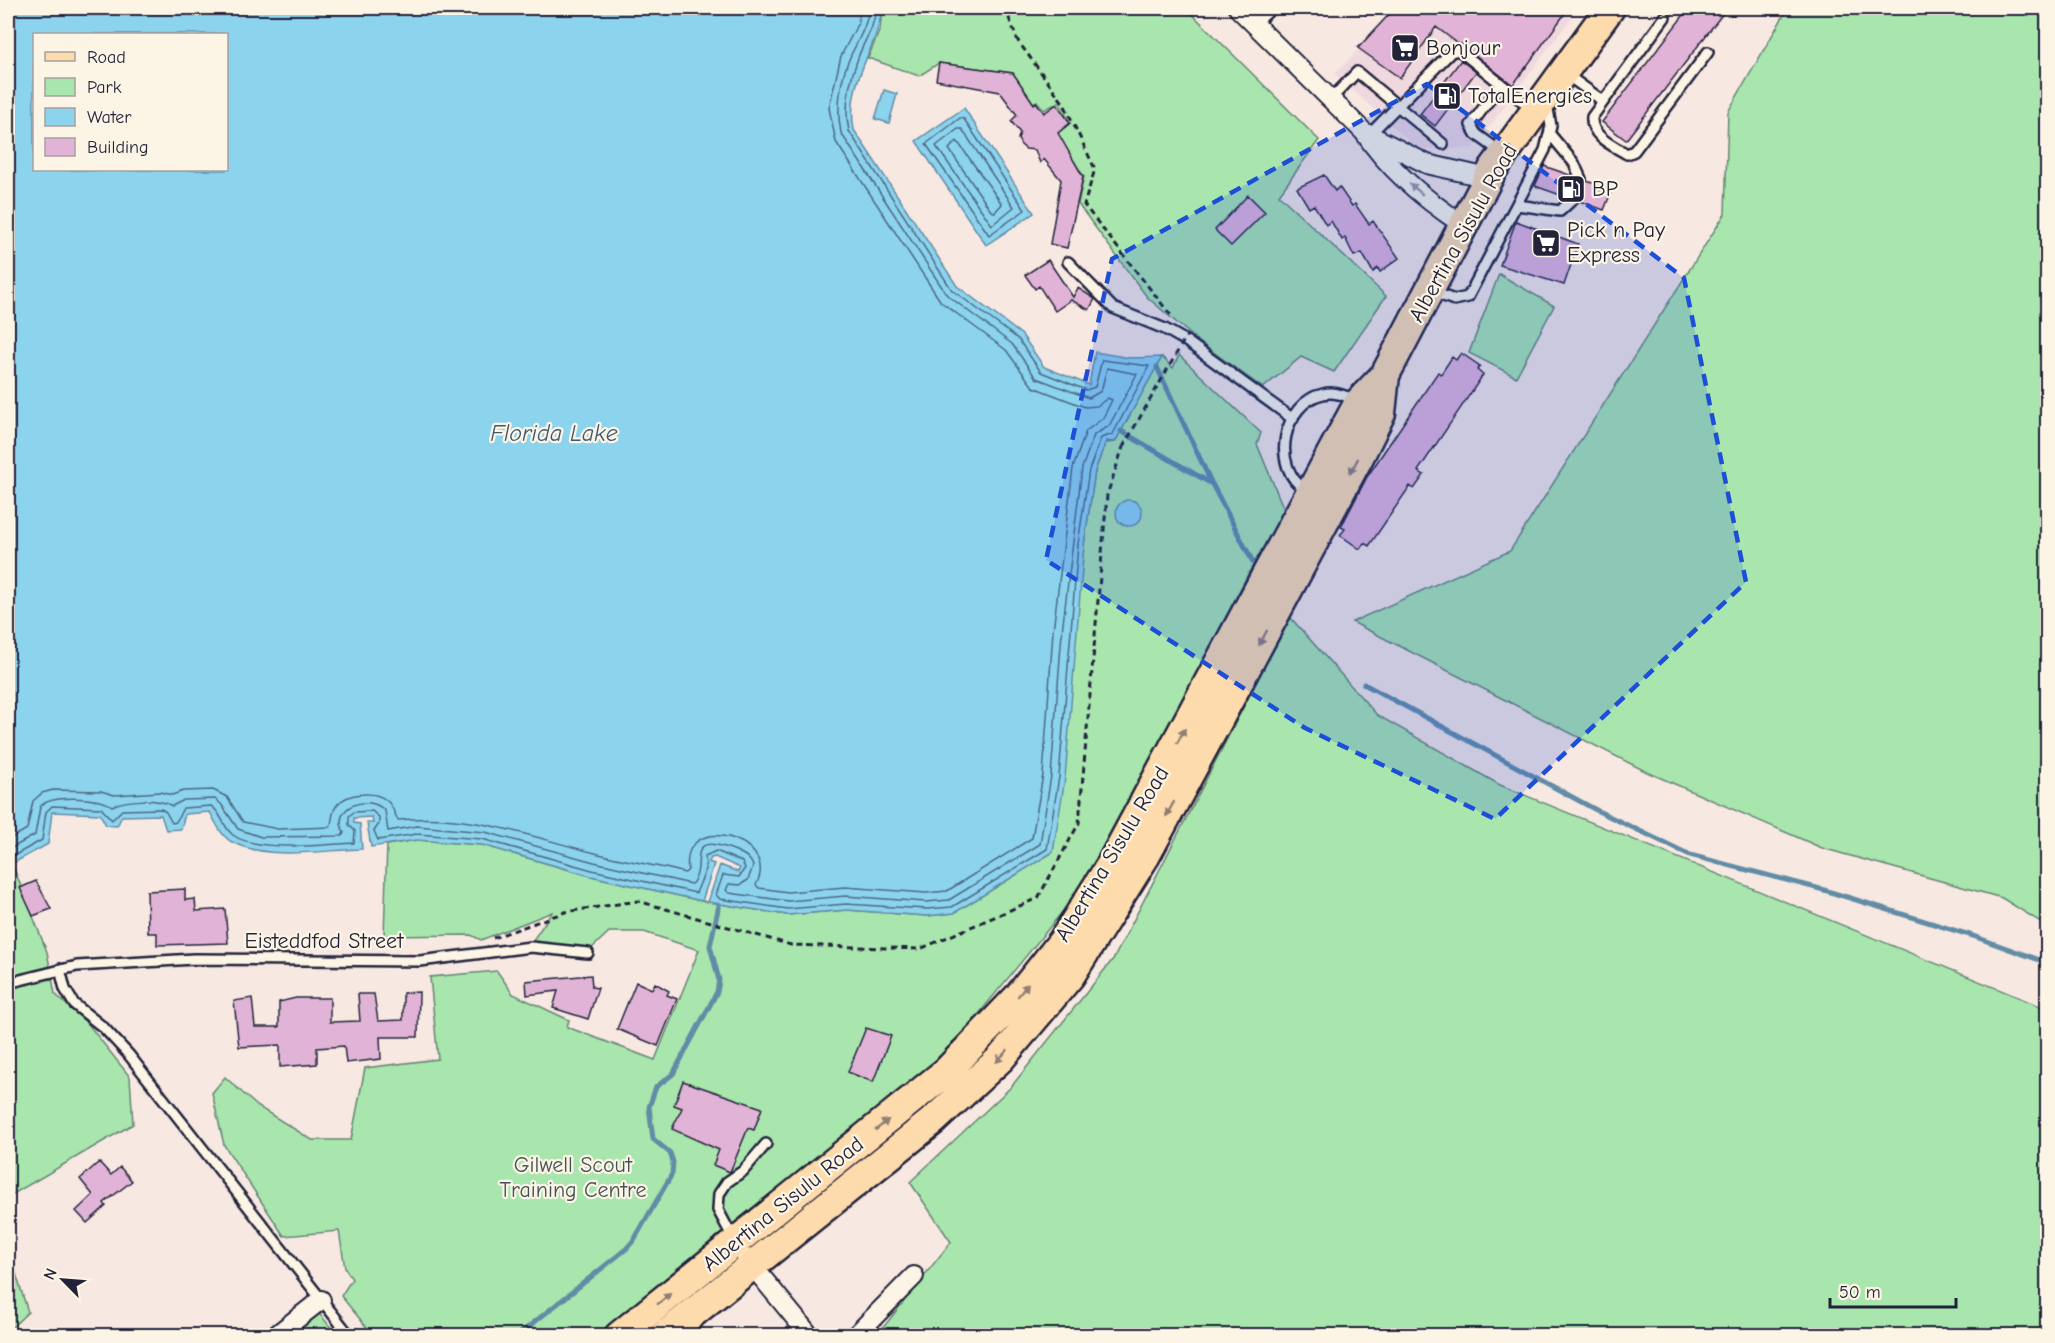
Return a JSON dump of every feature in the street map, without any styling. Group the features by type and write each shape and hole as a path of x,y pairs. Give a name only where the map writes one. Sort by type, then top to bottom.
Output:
{"main road":[{"name":"Albertina Sisulu Road","path":"619,1335 743,1253 935,1119 1001,1058 1070,976 1146,855 1462,224 1503,153 1610,8"},
{"name":"Albertina Sisulu Road","path":"664,1335 743,1253 947,1071 1019,996 1062,942 1110,866 1311,494 1370,408"}],"street":[{"path":"1238,8 1367,135 1378,154 1397,173 1440,210 1462,224"},
{"path":"1367,135 1427,164 1488,178"},
{"path":"743,1253 810,1335"},
{"path":"855,1335 914,1276"},
{"path":"275,1335 321,1300"}],"lane":[{"path":"1255,24 1272,8"},
{"path":"1665,17 1592,117 1593,129 1615,147 1627,154 1631,153 1708,52"},
{"path":"1367,135 1451,52 1459,50 1488,71 1500,85 1539,103 1550,117 1550,134 1545,150 1468,297 1454,300 1429,290"},
{"path":"1330,99 1357,72 1443,144"},
{"path":"1562,72 1603,101"},
{"path":"1500,85 1471,125 1476,134 1503,153"},
{"path":"1550,134 1575,163 1581,179"},
{"path":"1517,205 1560,212 1573,199"},
{"path":"1068,262 1113,308 1165,329 1186,341 1293,419"},
{"path":"1311,494 1293,481 1285,466 1283,445 1293,419 1304,405 1324,394 1339,394 1370,408"},
{"name":"Eisteddfod Street","path":"8,983 60,969 92,964 195,959 420,961 531,947 588,953"},
{"path":"60,969 65,988 74,1004 105,1028 129,1055 350,1335"},
{"path":"743,1253 721,1220 718,1210 719,1194 727,1182 743,1171 766,1144"}],"path":[{"path":"1005,8 1018,41 1064,104 1095,169 1084,205 1179,325"},
{"path":"488,941 566,912 638,901 791,945 920,949 1038,898 1079,823 1107,495 1124,447 1187,335"}],"highlighted area":[{"path":"1427,84 1684,278 1746,582 1495,819 1305,728 1046,560 1112,259"}],"shaded area":[{"path":"1398,8 1579,8 1473,148 1419,150 1335,74"}],"green space":[{"path":"882,8 1186,8 1319,140 1279,195 1386,296 1334,372 1301,357 1263,388 1198,341 1147,297 1078,204 1084,177 1057,133 1070,123 1059,102 1044,110 1037,101 1033,103 1013,73 939,63 919,76 868,58 880,29"},
{"path":"1788,8 2047,8 2047,926 2002,898 1822,848 1647,772 1352,622 1510,551 1725,214 1728,112"},
{"path":"1499,274 1554,306 1516,377 1469,353"},
{"name":"Gilwell Scout Training Centre","path":"1179,355 1261,433 1257,444 1285,512 1249,572 1094,873 950,1049 734,1227 596,1335 373,1335 341,1296 352,1279 345,1268 339,1231 284,1236 224,1145 212,1093 225,1077 257,1106 312,1140 351,1140 365,1068 438,1059 430,977 497,971 513,994 569,1020 567,1027 655,1060 699,950 644,932 609,932 592,948 531,943 552,912 481,940 471,935 384,936 387,845 417,840 482,845 591,876 702,901 787,915 847,910 927,916 954,913 1053,852 1084,545 1095,471 1105,443 1115,442 1162,357 1173,368"},
{"path":"1290,617 1377,715 1500,785 2047,1009 2047,1335 879,1336 878,1334 951,1242 910,1182 1011,1087 1114,958"},
{"path":"8,866 13,866 47,952 55,994 88,1024 130,1077 133,1124 8,1197"},
{"path":"8,1248 28,1312 8,1331"},
{"path":"318,1312 337,1335 290,1336"}],"water":[{"name":"Florida Lake","path":"8,8 882,8 879,24 854,96 852,112 854,130 957,286 1022,335 1044,367 1089,385 1095,352 1130,358 1162,357 1115,442 1106,441 1095,471 1084,545 1065,778 1053,852 954,913 927,916 847,910 787,915 708,902 720,865 738,872 740,868 715,857 709,862 714,864 702,901 591,876 482,845 417,840 371,847 367,823 373,823 372,817 354,818 354,823 360,824 362,849 279,853 247,848 228,840 210,812 185,814 181,829 166,830 161,815 122,816 117,826 106,825 100,814 52,812 48,844 8,866"},
{"path":"884,90 897,94 889,123 875,119"},
{"path":"964,108 1034,213 986,245 916,141"},
{"path":"1129,500 1139,503 1142,513 1139,523 1129,526 1119,523 1116,513 1119,503"}],"building":[{"path":"1395,8 1569,8 1513,85 1436,27 1400,78 1358,48"},
{"path":"1689,8 1727,8 1626,140 1602,122"},
{"path":"1461,60 1476,72 1435,126 1420,114"},
{"path":"939,63 1013,73 1034,104 1036,102 1044,113 1057,104 1070,123 1058,133 1083,177 1067,248 1050,244 1061,180 1044,159 1040,163 1035,150 1026,149 1021,145 1018,139 1020,133 1011,121 1017,115 1000,92 936,80"},
{"path":"1544,166 1572,176 1580,186 1587,181 1612,190 1604,210 1579,201 1576,193 1566,197 1535,186"},
{"path":"1324,175 1335,191 1339,187 1352,206 1355,204 1369,224 1373,221 1399,258 1380,272 1378,268 1373,272 1362,253 1354,256 1345,238 1342,240 1331,221 1326,225 1314,205 1309,208 1297,188"},
{"path":"1248,195 1265,212 1231,246 1215,230"},
{"path":"1516,221 1578,244 1564,285 1500,265"},
{"path":"1048,260 1073,297 1078,288 1095,299 1089,310 1071,300 1055,311 1039,286 1035,289 1025,275"},
{"path":"1461,353 1480,366 1477,370 1483,375 1418,471 1424,475 1414,489 1410,486 1369,546 1364,543 1360,549 1340,535 1345,529 1341,527 1367,477 1438,372 1441,374 1452,357 1456,360"},
{"path":"36,881 51,909 33,916 20,888"},
{"path":"185,889 185,900 195,899 196,911 225,909 228,943 157,945 157,933 148,933 147,891"},
{"path":"591,975 592,987 598,988 588,1019 553,1008 558,991 527,995 526,981"},
{"path":"636,982 652,989 655,983 669,991 667,995 677,999 658,1046 617,1029"},
{"path":"419,992 418,1037 380,1037 381,1059 346,1063 344,1046 317,1048 317,1064 280,1067 280,1045 239,1047 234,1001 252,998 255,1027 279,1027 279,1002 296,998 330,998 330,1022 360,1021 358,994 374,994 378,1021 403,1020 403,993"},
{"path":"866,1028 891,1036 873,1082 848,1072"},
{"path":"683,1081 762,1108 754,1130 748,1128 730,1172 713,1165 719,1150 672,1129 682,1108 674,1105"},
{"path":"99,1162 111,1175 120,1167 132,1181 104,1203 106,1206 87,1223 76,1211 93,1195 80,1179"}],"waterway":[{"path":"1157,367 1211,482"},
{"path":"1121,431 1212,484 1254,564"},
{"path":"1364,684 1598,811 1690,855 1824,890 1973,936 2048,963"},
{"path":"517,1336 626,1249 634,1240 672,1174 673,1162 670,1153 653,1139 649,1107 656,1087 673,1074 717,992 719,980 710,946 719,905"}],"place":[{"name":"Bonjour","path":"1405,48"},
{"name":"TotalEnergies","path":"1447,96"},
{"name":"BP","path":"1571,189"},
{"name":"Pick n Pay Express","path":"1546,243"}]}
